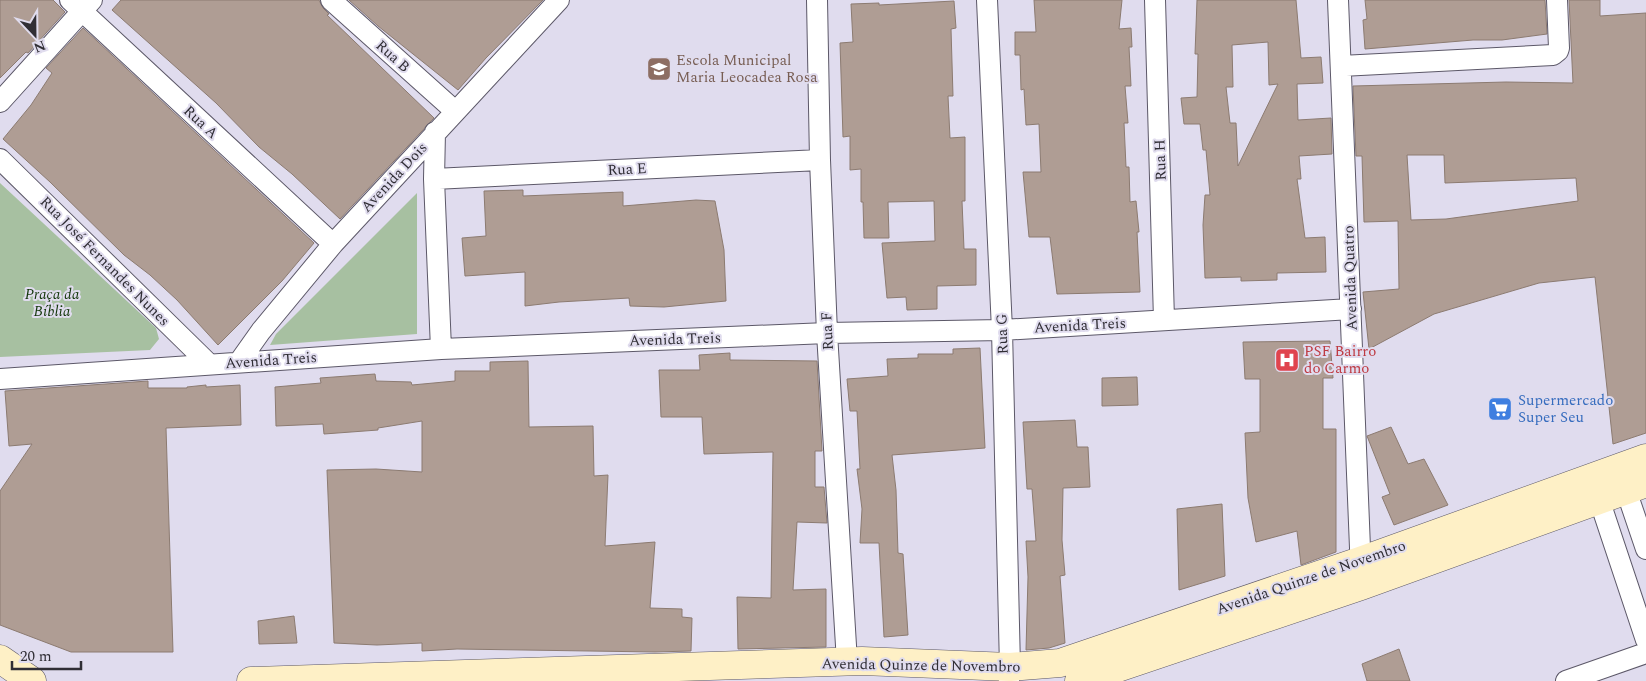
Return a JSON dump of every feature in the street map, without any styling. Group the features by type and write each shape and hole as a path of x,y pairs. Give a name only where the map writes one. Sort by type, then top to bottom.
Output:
{"main road":[{"name":"Avenida Quinze de Novembro","path":"1079,681 1361,573 1646,458"},
{"name":"Avenida Quinze de Novembro","path":"251,681 862,661 1010,674 1060,662 1361,573 1600,499 1636,486"},
{"path":"0,659 32,681"},
{"path":"819,681 846,662"}],"street":[{"name":"Rua B","path":"331,0 455,111"},
{"name":"Avenida Dois","path":"239,362 261,330 333,244 559,0"},
{"name":"Rua F","path":"817,0 820,160 827,333 846,662"},
{"name":"Rua G","path":"987,0 1002,330 1010,674"},
{"name":"Rua H","path":"1155,0 1164,320"},
{"name":"Avenida Quatro","path":"1338,0 1361,573"},
{"path":"1341,66 1553,55 1559,48 1557,0"},
{"path":"0,102 82,4"},
{"name":"Rua A","path":"82,4 333,244"},
{"path":"435,132 434,179 441,349"},
{"name":"Rua José Fernandes Nunes","path":"0,159 209,364"},
{"name":"Rua E","path":"434,179 820,160"},
{"name":"Avenida Treis","path":"0,379 441,349 827,333 1002,330 1351,309"},
{"path":"1636,486 1646,549"},
{"path":"1600,499 1646,640"},
{"path":"1566,681 1646,653"}],"green space":[{"name":"Praça da Bíblia","path":"0,183 156,328 159,339 150,350 0,357"},
{"path":"417,193 417,334 270,345 276,334"}],"building":[{"path":"0,0 53,0 65,12 28,53 26,52 0,78"},
{"path":"121,0 319,0 329,14 327,15 434,118 340,219 292,174 259,147 216,103 112,10"},
{"path":"349,0 543,0 486,58 458,90 378,26"},
{"path":"1034,0 1122,0 1119,29 1131,28 1132,47 1129,47 1131,86 1125,86 1128,123 1124,123 1126,167 1129,167 1130,202 1136,201 1139,232 1137,232 1140,292 1057,294 1050,237 1029,237 1023,172 1041,172 1039,124 1026,125 1024,89 1021,90 1020,55 1015,55 1015,32 1036,32"},
{"path":"1197,0 1296,0 1301,58 1321,57 1323,83 1297,84 1298,120 1331,118 1332,154 1299,156 1301,179 1297,179 1305,238 1325,237 1326,272 1277,273 1277,280 1241,281 1241,277 1205,278 1203,225 1205,195 1210,195 1206,150 1203,150 1200,124 1184,124 1181,98 1197,97 1198,54 1195,54","holes":["1268,42 1269,85 1278,84 1238,166 1236,123 1230,123 1226,87 1233,87 1232,45"]},
{"path":"1365,0 1545,0 1547,34 1502,40 1473,40 1365,49 1363,20 1367,19"},
{"path":"1569,0 1600,0 1600,16 1646,13 1646,433 1613,444 1595,277 1539,283 1434,314 1369,349 1363,292 1399,289 1398,221 1364,222 1362,156 1356,156 1353,86 1506,82 1573,83","holes":["1407,155 1444,155 1445,183 1576,178 1578,201 1446,219 1411,220"]},
{"path":"954,1 956,28 951,29 953,96 948,96 950,138 965,137 965,201 962,201 964,249 976,249 976,285 937,286 937,309 907,310 906,297 887,298 882,243 935,241 934,201 888,202 889,238 864,238 861,169 850,170 850,136 843,137 840,43 853,42 851,4 879,3 879,5"},
{"path":"83,28 314,243 282,281 218,345 177,300 150,275 124,255 3,139 31,105 52,73 46,68"},
{"path":"523,190 523,196 623,192 623,206 696,200 715,201 724,250 726,301 664,307 630,306 629,298 525,306 525,272 465,276 462,238 486,236 484,191"},
{"path":"1330,341 1333,378 1323,378 1323,429 1336,429 1336,552 1301,565 1297,531 1256,542 1248,498 1245,433 1260,432 1260,379 1245,379 1243,342"},
{"path":"980,348 985,448 892,455 896,490 898,553 903,554 908,635 884,637 879,543 860,543 862,509 857,469 860,469 857,411 850,411 847,379 888,376 887,359 918,358 918,354 953,354 953,349"},
{"path":"730,353 730,360 817,361 822,451 815,451 815,487 824,487 827,523 797,522 793,590 826,589 826,647 738,649 737,597 771,598 773,452 704,454 702,417 661,417 659,370 700,370 699,355"},
{"path":"528,361 529,427 593,426 594,476 608,475 605,546 655,542 650,608 682,609 682,617 692,618 691,651 457,649 422,651 422,643 377,645 334,643 327,470 376,469 422,472 422,421 378,428 378,430 324,434 323,424 276,426 275,387 321,383 320,378 375,374 376,381 411,382 412,385 455,381 455,371 490,371 490,362"},
{"path":"1137,377 1138,405 1102,406 1102,378"},
{"path":"148,381 148,388 240,385 241,425 166,428 173,652 71,652 0,625 0,491 32,444 9,446 5,391"},
{"path":"1075,420 1077,447 1088,447 1090,487 1063,488 1062,540 1065,575 1060,576 1065,643 1049,648 1026,650 1028,577 1026,541 1036,541 1032,489 1027,489 1023,422"},
{"path":"1391,427 1408,464 1424,459 1448,505 1394,525 1382,497 1390,494 1367,436"},
{"path":"1222,504 1225,576 1179,590 1177,509"},
{"path":"294,616 297,643 259,644 258,621"},
{"path":"1399,649 1410,681 1367,681 1362,664"}],"place":[{"name":"Escola Municipal Maria Leocadea Rosa","path":"659,69"},
{"name":"PSF Bairro do Carmo","path":"1287,360"},
{"name":"Supermercado Super Seu","path":"1500,409"}]}
